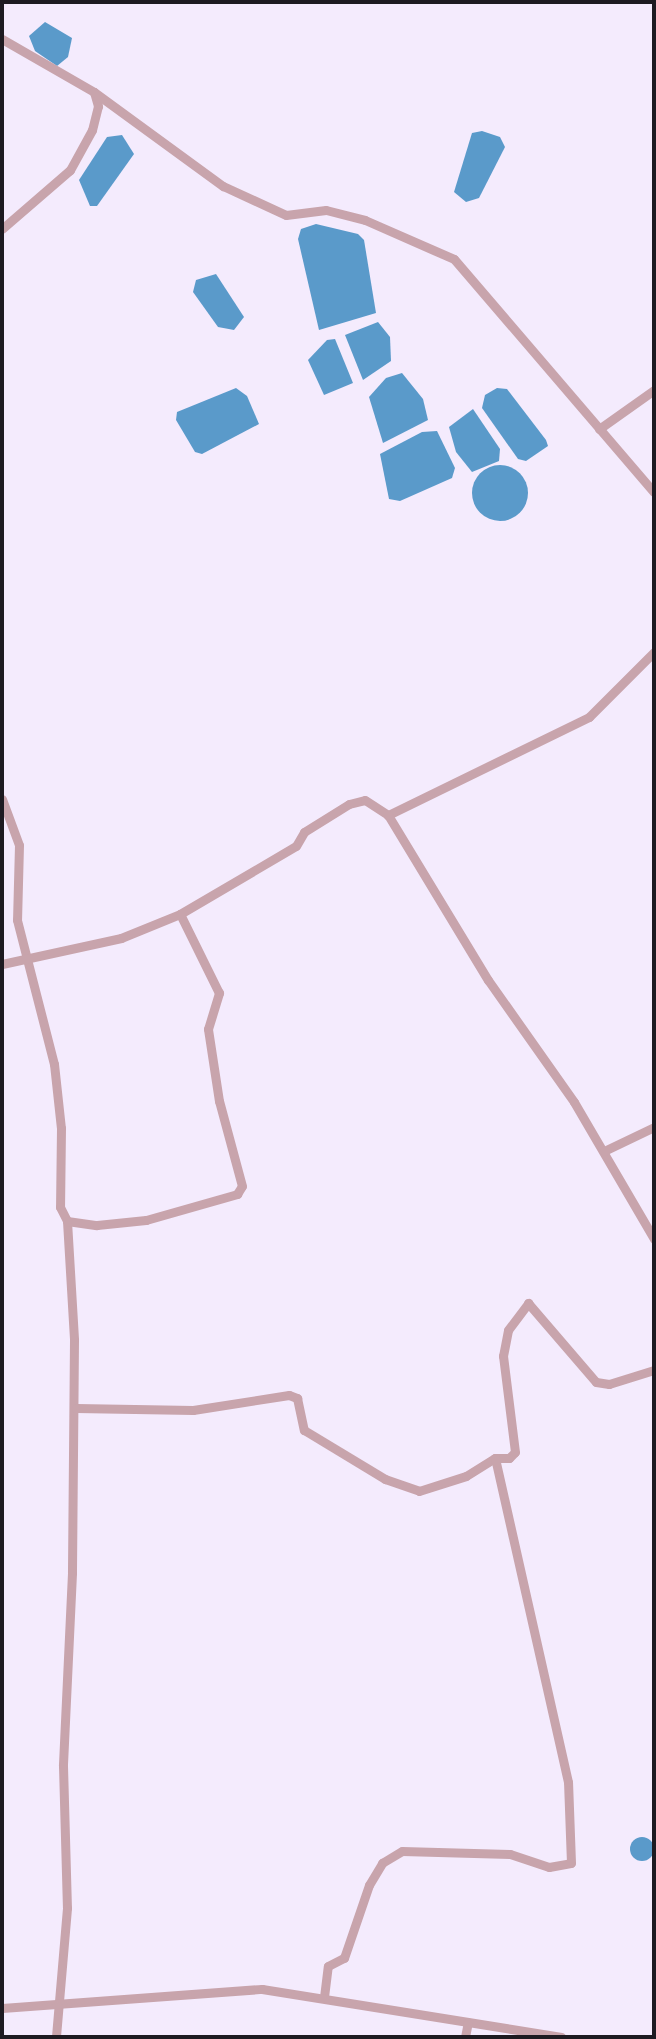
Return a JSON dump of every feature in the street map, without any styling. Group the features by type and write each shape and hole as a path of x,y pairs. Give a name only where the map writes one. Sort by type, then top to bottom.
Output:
{"street":[{"path":"2,39 94,92 223,186 286,215 326,210 365,220 454,259 654,492"},
{"path":"2,229 70,170 92,130 98,106 94,92"},
{"path":"599,429 654,390"},
{"path":"388,815 589,717 654,652"},
{"path":"2,799 19,845 17,920 54,1064 61,1128 60,1207 67,1221 76,1408 63,1766 68,1855 62,1999 56,2037"},
{"path":"2,964 27,961 121,938 180,914 296,846 304,832 349,804 365,800 388,815 488,980 604,1151 654,1239"},
{"path":"67,1221 97,1225 146,1220 237,1194 242,1186 219,1101 208,1029 219,993 180,914"},
{"path":"604,1151 654,1127"},
{"path":"76,1408 193,1410 289,1395 298,1401 304,1430 406,1490 419,1491 466,1476 495,1458 509,1458 515,1452 503,1356 508,1330 528,1303 596,1382 609,1384 654,1370"},
{"path":"324,1997 328,1966 344,1958 369,1885 382,1863 402,1851 510,1854 549,1867 571,1863 568,1782 495,1458"},
{"path":"2,2008 62,1999 176,1997 252,1988 561,2037"},
{"path":"465,2037 468,2022"}],"water":[{"path":"45,22 72,38 68,57 57,66 35,51 29,36"},
{"path":"482,131 500,137 505,147 479,198 466,202 454,192 472,133"},
{"path":"122,135 134,154 97,206 90,206 79,180 107,137"},
{"path":"316,224 358,234 364,240 376,313 319,330 298,239 301,229"},
{"path":"216,274 244,317 234,330 218,327 193,292 196,280"},
{"path":"378,322 390,337 391,361 363,380 345,335"},
{"path":"335,339 353,383 324,395 308,360 327,340"},
{"path":"402,373 423,399 428,420 383,443 369,397 386,378"},
{"path":"236,388 247,396 259,424 202,454 195,452 176,420 177,412"},
{"path":"497,388 507,389 546,440 548,446 526,461 518,459 482,408 485,395"},
{"path":"473,409 500,449 499,461 472,472 456,452 449,427"},
{"path":"437,431 455,468 452,478 400,501 389,499 380,454 422,432"},
{"path":"500,465 520,473 528,493 520,513 500,521 480,513 472,493 480,473"},
{"path":"642,1837 653,1844 654,1849 647,1860 642,1861 631,1854 630,1849 637,1838"}]}
